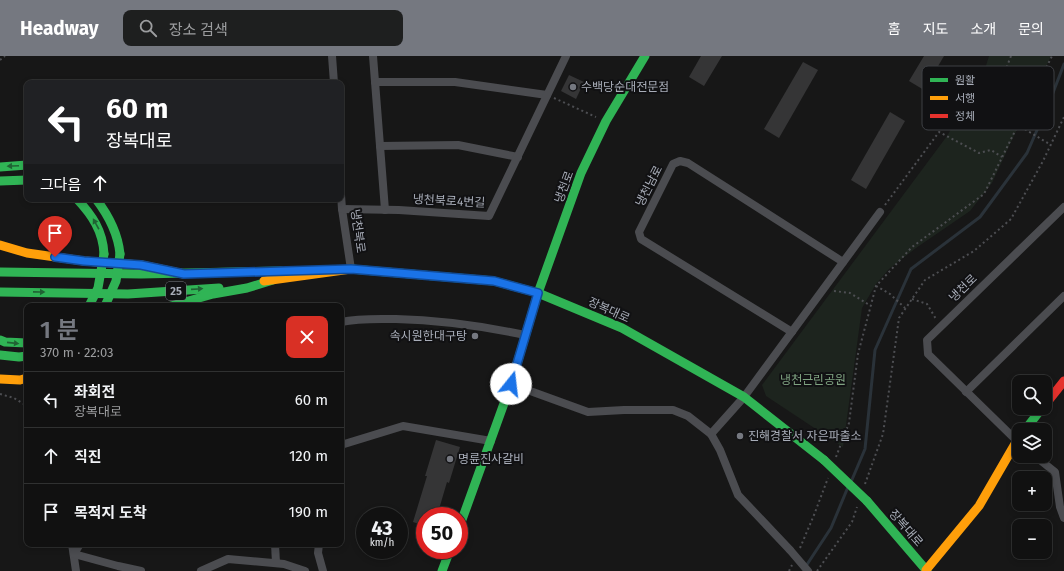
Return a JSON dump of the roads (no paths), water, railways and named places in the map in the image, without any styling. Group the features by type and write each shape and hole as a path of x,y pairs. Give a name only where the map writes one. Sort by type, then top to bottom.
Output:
{"main road":[{"name":"냉천로","path":"467,507 511,384 538,293 581,173 606,121 645,56"},
{"path":"0,167 24,165"},
{"path":"0,181 24,180"},
{"path":"80,202 98,227 103,237 104,254 99,282 91,303"},
{"path":"98,202 116,234 120,254 120,268 116,282 106,303"},
{"path":"0,245 27,254 84,261 141,265 184,274"},
{"name":"장복대로","path":"351,269 494,281 538,293 622,328 744,397 824,460 867,501 925,571"},
{"name":"25","path":"0,272 48,274 184,274 351,269"},
{"name":"25","path":"0,292 128,294 215,288 351,269"},
{"path":"182,303 213,294 247,288 273,280"},
{"path":"0,340 5,342 24,343"},
{"path":"0,355 24,356"},
{"path":"0,379 24,379"},
{"path":"1052,396 1064,381"},
{"path":"1030,423 1037,415"},
{"name":"냉천로","path":"925,571 979,506 1012,451"},
{"path":"442,571 447,559"}],"street":[{"path":"332,56 334,80"},
{"path":"373,56 385,210"},
{"name":"냉천북로4번길","path":"342,209 489,216 566,56"},
{"path":"375,82 455,82 547,95"},
{"path":"380,146 458,145 518,156"},
{"name":"냉천남로","path":"792,332 641,239 639,232 673,164 680,161 688,163 844,262"},
{"name":"냉천북로","path":"342,202 351,269"},
{"name":"냉천로","path":"1012,435 928,354 927,340 1064,206"},
{"path":"711,434 744,397 880,212"},
{"path":"966,392 1064,296"},
{"path":"344,321 356,318 432,320 487,327 525,335"},
{"path":"511,384 588,412 674,410 688,416 711,434 720,450 738,495 808,571"},
{"path":"344,445 403,426 491,441"},
{"path":"1044,463 1055,472 1060,506 1064,518"},
{"path":"73,547 76,571"},
{"path":"74,554 78,547"},
{"path":"275,547 276,563"},
{"path":"319,547 318,553 323,571"},
{"path":"74,554 141,571"},
{"path":"201,571 228,559 284,564 305,571"}],"waterway":[{"path":"1054,90 1064,64"},
{"path":"851,482 865,449 875,350 911,269 980,217 1027,153 1037,130"},
{"path":"806,566 831,528 848,487"}],"place":[{"name":"수백당순대전문점","path":"573,87"},
{"name":"속시원한대구탕","path":"475,336"},
{"name":"진해경찰서 자은파출소","path":"740,436"},
{"name":"명륜진사갈비","path":"450,459"}],"park label":[{"name":"냉천근린공원","path":"813,380"}]}
